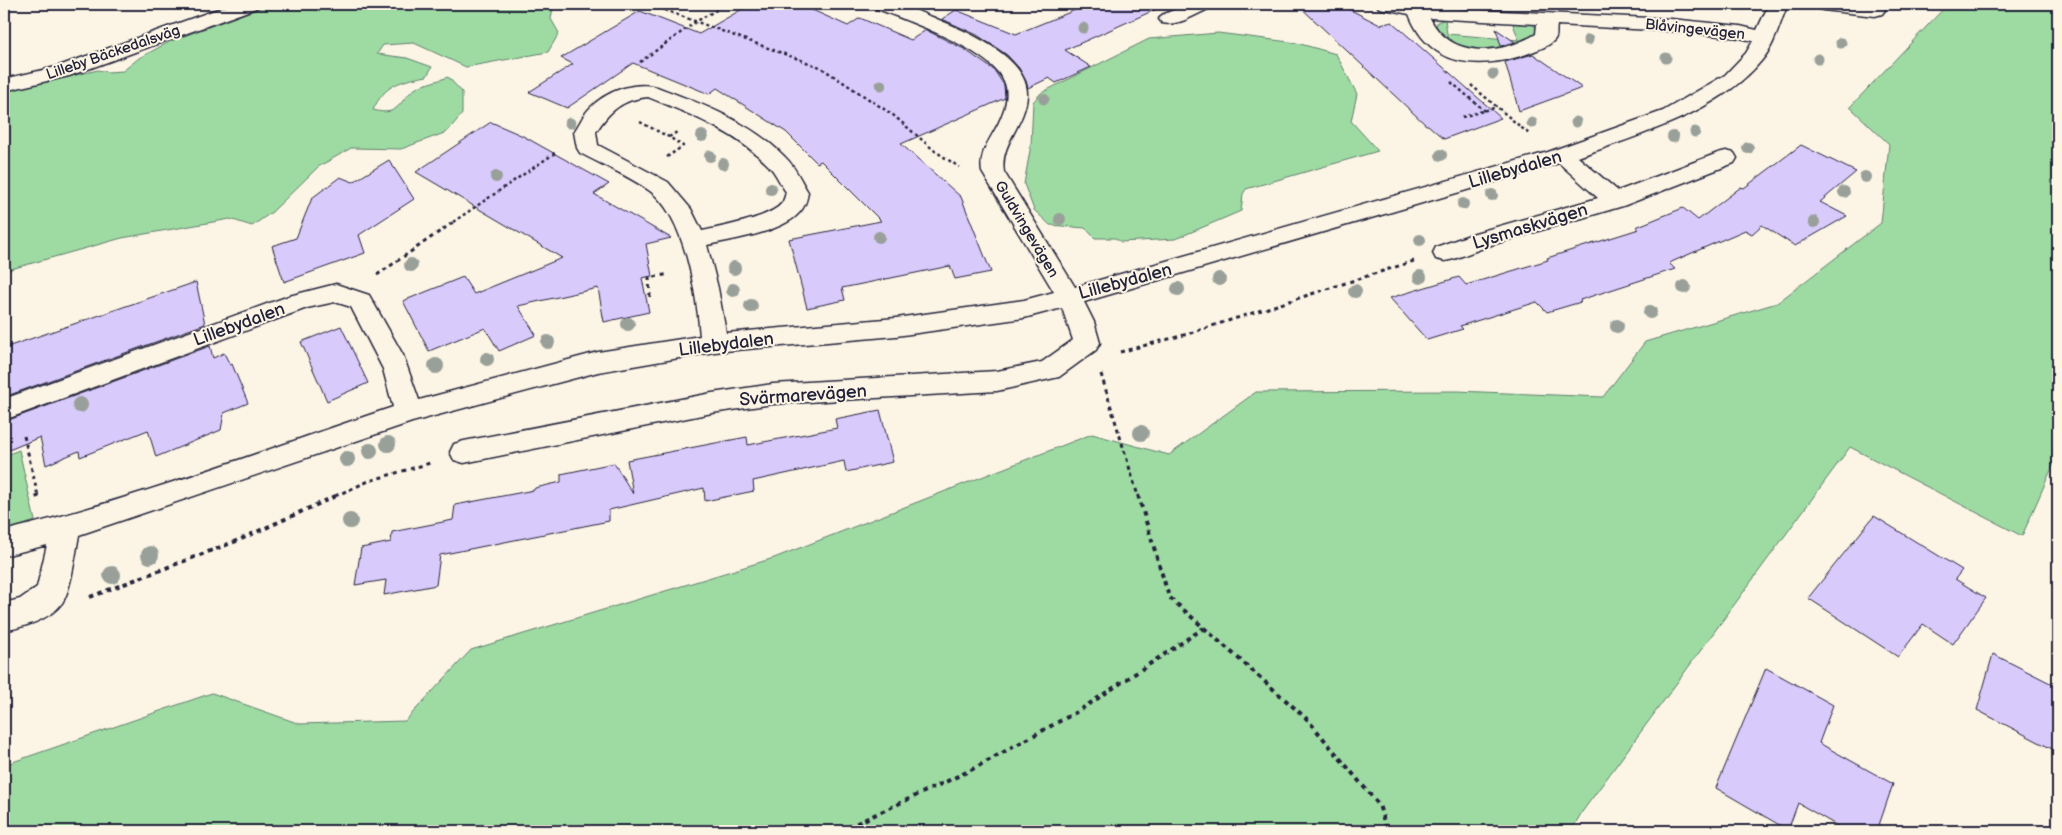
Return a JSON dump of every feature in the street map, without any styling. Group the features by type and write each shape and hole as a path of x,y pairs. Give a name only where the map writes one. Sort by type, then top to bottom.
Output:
{"street":[{"name":"Lilleby Bäckedalsväg","path":"4,85 62,72 249,4"},
{"name":"Guldvingevägen","path":"882,4 951,32 983,49 997,59 1011,73 1016,82 1015,107 1010,125 992,158 993,172 1069,297"},
{"path":"1169,19 1203,4"},
{"name":"Blåvingevägen","path":"1386,4 1438,14 1713,28 1764,38"},
{"name":"Lillebydalen","path":"4,543 56,530 408,413 598,362 714,344 896,327 1024,309 1560,156 1672,116 1732,79 1755,56 1778,4"},
{"path":"1823,4 1875,10"},
{"path":"1417,10 1428,31 1438,44 1456,53 1478,56 1497,56 1538,43 1546,37 1547,25 1544,18"},
{"path":"694,240 731,232 780,216 792,206 797,192 778,162 745,135 705,114 650,91 632,92 617,97 597,113 585,132 585,143 588,148 660,187 683,214 694,240 708,297 714,344"},
{"name":"Lysmaskvägen","path":"1560,156 1616,201"},
{"name":"Lysmaskvägen","path":"1445,253 1616,201 1726,158"},
{"name":"Lillebydalen","path":"10,408 298,302 336,293 345,296"},
{"path":"345,296 360,301 389,354 407,397 408,413"},
{"name":"Svärmarevägen","path":"464,452 712,403 773,394 997,381 1050,370 1087,343 1081,322 1069,297"},
{"path":"16,614 51,594 56,530"}],"path":[{"path":"648,4 820,67 893,116 935,151 967,172 993,172"},
{"path":"632,92 635,66 697,21 727,4"},
{"path":"1448,79 1485,111"},
{"path":"1470,84 1560,156"},
{"path":"1462,117 1497,107"},
{"path":"640,176 682,146 669,137 705,114"},
{"path":"345,296 527,170 553,154 585,143"},
{"path":"1070,357 1097,358 1184,335 1285,304 1386,268 1445,253"},
{"path":"1097,358 1169,597 1307,720 1379,805 1387,831"},
{"path":"10,408 56,530"},
{"path":"16,614 100,594 239,540 369,481 464,452"},
{"path":"840,831 971,770 1080,710 1204,628"}],"green space":[{"path":"270,4 563,4 553,8 551,19 559,33 548,52 466,67 414,43 383,45 377,54 407,58 432,67 427,76 401,82 388,89 373,110 382,112 395,109 418,87 448,77 462,92 462,114 447,132 401,149 351,148 318,167 272,212 252,226 230,219 122,238 4,271 4,91 98,70 107,72 123,71 139,58 171,41"},
{"path":"1948,4 2058,4 2058,454 2022,536 1850,447 1582,812 1571,831 4,831 4,765 212,693 300,724 405,721 471,650 774,558 1092,434 1169,455 1256,392 1457,391 1603,397 1645,342 1777,303 1881,223 1889,144 1850,107"},
{"path":"1445,19 1447,34 1519,40 1511,19 1532,23 1538,31 1535,35 1495,48 1474,51 1464,50 1455,46 1436,31 1437,22"},
{"path":"1218,33 1297,43 1336,54 1357,94 1351,121 1378,151 1246,189 1243,194 1241,211 1175,239 1121,242 1115,238 1095,238 1085,228 1050,225 1034,210 1024,184 1031,145 1033,102 1041,93 1149,39"},
{"path":"19,450 35,521 4,531 4,456"}],"building":[{"path":"751,4 799,4 848,26 860,18 911,40 926,30 964,49 994,70 1004,85 1005,98 901,144 961,197 991,272 955,279 950,266 842,288 845,300 807,308 789,239 881,221 821,161 817,163 786,132 717,88 709,94 633,63 567,108 529,92 573,64 561,58 640,11 699,34"},
{"path":"1090,4 1168,4 1065,50 1091,67 1056,83 1049,78 1028,88 1019,68 1007,55 977,35 942,19 956,10 1016,34"},
{"path":"1297,4 1339,4 1380,25 1392,22 1501,118 1444,139 1426,125"},
{"path":"1496,29 1515,42 1501,46"},
{"path":"1533,54 1582,88 1519,111 1505,62"},
{"path":"491,122 523,136 609,184 594,194 671,238 646,244 652,276 642,278 649,312 604,322 598,288 518,306 536,335 499,351 485,328 429,351 403,301 463,277 474,294 562,258 416,172"},
{"path":"1801,145 1856,172 1820,202 1847,216 1795,246 1762,225 1752,234 1745,230 1669,263 1675,269 1580,300 1581,302 1547,312 1537,302 1460,326 1463,329 1427,340 1390,298 1459,277 1466,285 1548,260 1547,258 1639,229 1636,227 1683,208 1698,220"},
{"path":"389,160 414,199 359,235 365,253 284,282 272,246 296,238 312,198 340,177 353,182"},
{"path":"196,282 205,324 4,397 4,348"},
{"path":"341,326 368,383 327,401 301,342"},
{"path":"210,346 213,358 224,353 230,365 232,364 248,403 224,413 221,430 156,457 148,430 80,457 79,451 46,465 40,437 9,450 6,421"},
{"path":"880,410 893,462 846,472 844,461 753,481 754,491 705,501 704,488 609,510 609,521 440,555 436,585 384,595 386,580 355,585 361,548 391,542 392,532 453,520 455,505 534,490 535,488 561,482 561,474 614,463 633,494 627,460 747,437 748,445 837,428 835,419"},
{"path":"1874,516 1962,570 1955,579 1986,598 1953,644 1923,624 1898,657 1808,598"},
{"path":"1993,654 2058,687 2058,752 1977,710"},
{"path":"1766,668 1833,705 1819,743 1893,784 1877,831 1846,831 1798,803 1788,830 1716,788"}]}
